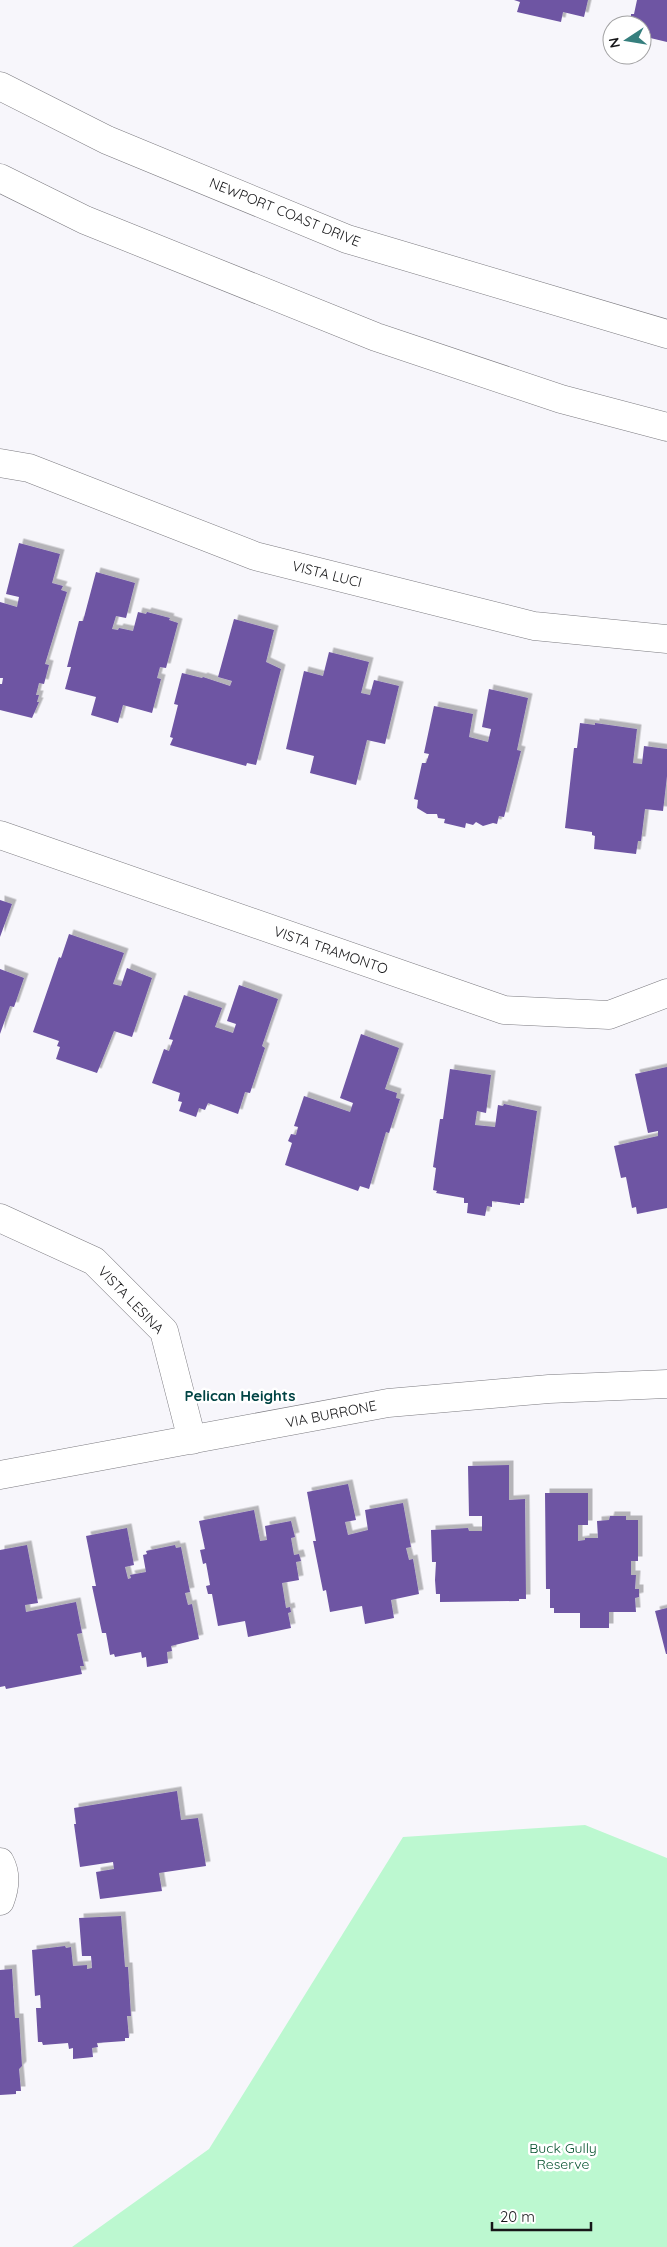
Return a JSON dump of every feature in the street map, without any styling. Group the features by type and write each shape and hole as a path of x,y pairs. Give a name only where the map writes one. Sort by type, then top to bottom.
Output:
{"street":[{"name":"NEWPORT COAST DRIVE","path":"0,86 107,140 347,239 667,334"},
{"path":"0,178 85,220 376,337 561,399 667,427"},
{"name":"VISTA LUCI","path":"0,463 29,468 255,556 534,626 667,639"},
{"name":"VISTA TRAMONTO","path":"0,835 504,1010 609,1015 667,993"},
{"name":"VISTA LESINA","path":"0,1218 94,1261 164,1330 192,1440"},
{"name":"VIA BURRONE","path":"0,1475 388,1403 549,1389 667,1384"},
{"path":"0,1862 3,1867 5,1884 0,1900"}],"green space":[{"name":"Buck Gully Reserve","path":"585,1825 667,1858 667,2247 72,2247 209,2149 403,1837"}],"building":[{"path":"514,0 588,0 584,17 563,12 561,22 517,12 520,2"},
{"path":"637,0 667,0 667,42 652,38 652,15 631,15 634,14"},
{"path":"19,543 60,554 52,583 63,586 61,590 67,592 45,664 49,665 44,684 39,683 36,695 39,695 37,702 39,702 32,718 0,710 0,684 2,684 3,678 0,678 0,602 17,607 19,597 6,594"},
{"path":"96,572 135,583 126,618 116,616 112,629 118,630 119,628 133,631 138,612 146,614 147,612 170,618 169,620 178,623 166,668 160,667 157,678 161,679 152,713 123,705 118,723 91,715 96,697 65,689 71,667 67,667 79,621 83,621"},
{"path":"234,619 274,630 266,662 281,669 256,765 247,763 246,766 170,745 173,738 170,737 178,705 174,704 182,673 203,677 230,686 232,681 218,677"},
{"path":"329,652 369,662 361,693 370,695 374,680 399,686 385,744 367,740 356,785 310,773 314,756 286,749 304,671 323,676"},
{"path":"489,689 528,698 517,750 521,751 504,817 499,816 497,824 493,823 483,826 476,822 473,825 466,823 465,828 444,823 445,819 438,818 437,814 427,814 417,808 418,800 414,799 422,763 426,763 429,754 424,753 434,706 473,714 469,737 488,742 491,729 482,727"},
{"path":"580,723 595,725 595,723 637,729 633,763 642,764 644,746 667,749 667,776 663,811 645,809 641,841 638,841 636,854 594,849 595,836 592,835 592,832 565,828 574,748 577,748"},
{"path":"0,900 12,904 0,937"},
{"path":"69,934 124,953 113,984 121,986 127,968 152,978 132,1037 114,1031 97,1073 56,1059 60,1047 57,1046 59,1041 33,1032"},
{"path":"0,969 24,978 14,1007 10,1006 0,1034"},
{"path":"239,985 278,999 262,1046 265,1048 250,1093 245,1092 238,1114 208,1103 205,1110 199,1108 196,1117 179,1111 182,1102 178,1101 180,1093 152,1083 164,1049 169,1051 173,1040 169,1039 184,995 222,1008 215,1027 233,1033 236,1024 227,1021"},
{"path":"361,1034 399,1048 385,1089 397,1093 396,1098 400,1099 389,1133 386,1132 369,1189 360,1186 358,1191 285,1165 292,1143 288,1141 291,1134 296,1135 298,1127 294,1126 304,1096 350,1112 353,1103 340,1098"},
{"path":"667,1067 667,1208 637,1214 636,1207 632,1208 626,1177 621,1178 614,1146 658,1136 658,1131 648,1133 635,1074"},
{"path":"450,1069 491,1075 486,1113 477,1111 475,1125 495,1127 498,1105 503,1106 504,1104 537,1111 524,1203 520,1203 520,1205 492,1201 492,1207 487,1206 485,1216 467,1213 468,1203 464,1203 464,1198 436,1193 437,1191 433,1190 436,1168 433,1167 440,1119 443,1119"},
{"path":"509,1465 509,1500 525,1499 526,1599 519,1599 519,1601 440,1602 440,1594 436,1594 436,1562 432,1562 431,1530 468,1528 469,1531 482,1531 482,1516 469,1516 468,1466"},
{"path":"348,1484 356,1520 345,1522 348,1535 368,1530 365,1510 403,1503 411,1547 406,1548 409,1560 413,1559 419,1594 391,1600 394,1618 365,1624 362,1606 330,1612 326,1590 323,1591 313,1541 316,1541 307,1492"},
{"path":"545,1493 588,1493 588,1525 578,1525 578,1541 585,1540 585,1538 598,1538 597,1521 609,1520 610,1516 626,1516 626,1520 638,1520 638,1561 631,1561 631,1575 636,1575 635,1589 639,1589 639,1597 635,1598 636,1612 609,1612 609,1628 580,1628 580,1613 554,1613 554,1608 550,1608 550,1589 546,1589"},
{"path":"254,1510 260,1541 267,1540 265,1526 291,1521 295,1537 291,1538 294,1555 299,1554 301,1561 296,1562 299,1580 282,1583 286,1608 290,1607 291,1612 288,1613 291,1628 248,1637 245,1621 218,1626 212,1594 208,1594 206,1586 210,1585 206,1563 203,1564 200,1550 205,1549 199,1521"},
{"path":"127,1528 134,1565 125,1567 128,1579 131,1578 130,1575 146,1572 143,1555 147,1554 146,1551 175,1545 176,1548 181,1547 190,1592 185,1593 188,1605 192,1604 199,1639 171,1646 172,1651 167,1652 168,1663 147,1667 146,1657 142,1658 141,1652 115,1657 114,1654 110,1655 106,1633 102,1633 92,1586 96,1586 86,1536"},
{"path":"27,1545 38,1603 25,1605 26,1612 76,1602 82,1633 77,1634 84,1666 80,1666 82,1674 6,1689 5,1686 0,1687 0,1550"},
{"path":"667,1608 667,1654 666,1654 655,1611"},
{"path":"177,1791 181,1820 198,1818 206,1866 159,1873 162,1891 100,1899 96,1872 114,1869 113,1862 80,1867 74,1824 76,1824 74,1808"},
{"path":"121,1916 125,1967 128,1967 131,2016 127,2016 129,2038 125,2038 125,2041 97,2043 98,2047 92,2048 93,2057 73,2059 73,2048 69,2049 68,2043 43,2045 42,2042 38,2042 36,2008 41,2008 40,1995 35,1996 32,1950 71,1947 73,1966 87,1965 87,1969 92,1968 91,1956 82,1956 79,1918"},
{"path":"12,1969 15,2018 19,2018 22,2066 19,2069 21,2091 16,2091 16,2094 0,2095 0,1970"}],"district":[{"name":"Pelican Heights","path":"240,1396"}]}
